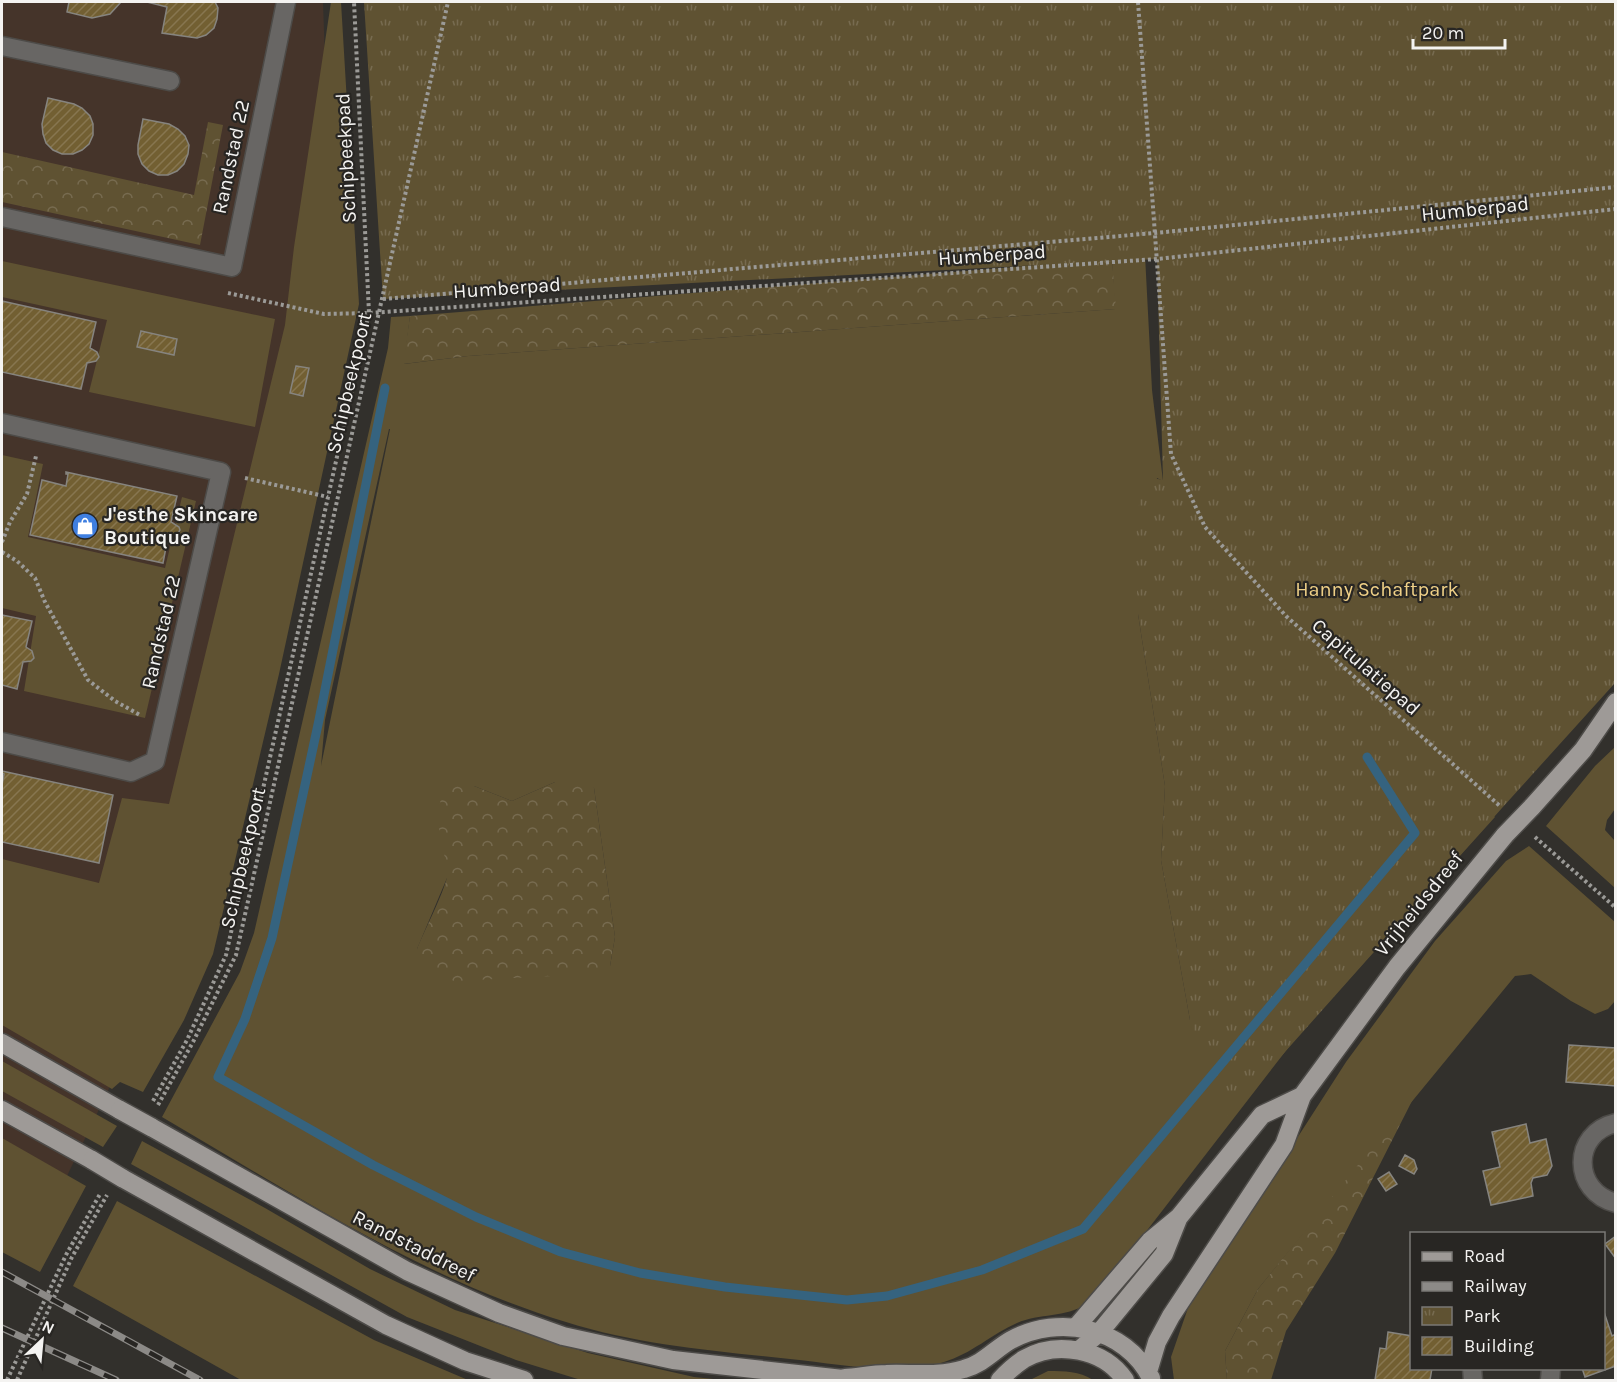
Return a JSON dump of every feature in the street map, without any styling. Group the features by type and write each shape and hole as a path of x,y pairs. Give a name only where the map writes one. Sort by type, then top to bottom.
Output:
{"main road":[{"name":"Vrijheidsdreef","path":"1150,1376 1157,1342 1171,1316 1284,1145 1302,1096 1397,967 1505,835 1583,750 1616,702"},
{"name":"Vrijheidsdreef","path":"1583,750 1616,725"},
{"name":"Randstaddreef","path":"2,1043 120,1110 152,1120 407,1271 456,1295 563,1336 673,1360 849,1379 887,1374 921,1376 965,1369 1025,1334 1042,1329 1076,1327 1099,1333 1118,1342 1135,1356 1150,1376"},
{"name":"Vrijheidsdreef","path":"1076,1327 1150,1241 1179,1217 1262,1115 1302,1096"},
{"path":"2,1110 92,1160 117,1181 386,1325 465,1361 524,1380"},
{"name":"Vrijheidsdreef","path":"1079,1350 1099,1333 1164,1254 1179,1217"},
{"path":"1000,1380 1011,1368 1035,1355 1061,1349 1079,1350 1096,1356 1111,1365 1125,1380"}],"street":[{"name":"Randstad 22","path":"2,217 232,267 286,2"},
{"path":"2,46 170,81"},
{"path":"2,423 221,472"},
{"name":"Randstad 22","path":"2,742 131,772 155,761 221,472"},
{"path":"1616,1123 1600,1129 1590,1139 1582,1164 1585,1178 1591,1189 1601,1198 1616,1203"}],"path":[{"name":"Schipbeekpad","path":"152,1102 187,1040 226,955 369,313 354,2"},
{"name":"Schipbeekpoort","path":"152,1120 236,955 448,2"},
{"name":"Capitulatiepad","path":"1138,2 1171,454 1205,527 1286,616 1502,808"},
{"name":"Humberpad","path":"383,299 1155,233 1616,187"},
{"name":"Humberpad","path":"369,313 1157,259 1616,209"},
{"path":"2,542 27,494 42,432"},
{"path":"221,472 328,497"},
{"path":"2,552 17,561 35,578 45,602 88,680 134,713 164,722"},
{"path":"1528,831 1616,908"},
{"path":"17,1380 72,1257 117,1181"},
{"path":"7,1380 66,1255 100,1194"}],"shaded area":[{"path":"2,2 323,2 335,352 200,899 31,1251 2,1238"}],"green space":[{"path":"331,2 341,2 359,304 279,674 213,954 184,1020 143,1092 120,1082 112,1089 2,1025 2,859 99,883 122,798 169,804 285,325 294,247"},
{"name":"Hanny Schaftpark","path":"364,2 1615,2 1615,683 1228,1116 1190,1020 1161,860 1165,786 1138,614 1135,549 1141,482 1148,477 1163,480 1157,259 383,299"},
{"path":"208,122 223,125 200,245 2,202 2,152 194,195"},
{"path":"1145,255 1152,390 1163,481 1157,478 1138,614 1165,786 1161,860 1190,1020 1430,760 1495,817 1295,1039 1093,1299 1061,1314 1017,1323 944,1362 908,1368 848,1366 649,1342 566,1322 512,1304 460,1282 358,1232 162,1117 240,972 254,933 388,348 391,317 410,316 404,364 468,356 1115,309 1112,259","holes":["390,429 321,766 325,720","555,782 594,788 615,937 610,966 417,949 447,878 474,786 512,801"]},
{"path":"1112,259 1116,309 468,356 403,364 410,316"},
{"path":"2,261 275,319 255,427 89,392 107,320 2,297"},
{"path":"2,455 43,464 28,537 165,568 182,497 196,501 145,718 24,691 36,616 2,608"},
{"path":"1615,747 1615,809 1607,820 1605,830 1615,841 1615,888 1546,826 1595,766"},
{"path":"585,778 594,788 615,937 610,966 592,974 454,981 431,970 417,949 447,876 438,819 442,797 448,785 474,786 512,801 555,782"},
{"path":"1529,846 1615,922 1615,1001 1608,1009 1595,1014 1531,974 1515,976 1258,1289 1225,1351 1227,1380 1174,1380 1171,1357 1188,1308 1346,1062 1435,941 1506,861"},
{"path":"2,1061 117,1126 103,1147 2,1091"},
{"path":"1416,1093 1335,1253 1286,1331 1271,1380 1227,1380 1225,1351 1258,1289"},
{"path":"2,1138 86,1186 40,1272 2,1252"},
{"path":"142,1141 370,1269 455,1310 588,1353 694,1377 723,1380 581,1380 516,1360 407,1317 131,1164"},
{"path":"117,1201 374,1340 468,1380 241,1380 73,1286"},
{"path":"1048,1371 1077,1373 1093,1380 1030,1380"}],"building":[{"path":"69,2 121,2 110,14 92,18 67,12"},
{"path":"147,2 215,2 218,8 217,19 214,28 206,35 197,38 162,33 167,7"},
{"path":"48,98 74,104 90,116 93,135 89,144 82,150 73,154 62,154 53,150 46,143 42,124"},
{"path":"143,119 169,124 185,136 189,145 188,154 184,164 177,171 168,175 158,175 149,171 142,164 138,154 138,145"},
{"path":"2,301 96,322 90,348 97,352 99,357 96,361 87,363 81,389 2,372"},
{"path":"141,331 177,339 174,355 137,347"},
{"path":"296,366 309,368 303,396 290,393"},
{"path":"66,472 177,496 171,522 180,530 177,535 168,537 163,563 30,535 42,480 66,486 68,474"},
{"path":"2,615 32,621 26,647 32,651 34,658 23,662 17,689 2,685"},
{"path":"2,771 113,795 99,863 2,842 4,774"},
{"path":"1569,1045 1616,1048 1616,1086 1566,1082"},
{"path":"1526,1124 1530,1143 1546,1139 1552,1166 1547,1175 1533,1178 1531,1183 1533,1196 1491,1205 1483,1171 1500,1167 1492,1132"},
{"path":"1405,1155 1414,1160 1417,1169 1414,1174 1399,1166"},
{"path":"1389,1172 1397,1184 1386,1191 1378,1179"},
{"path":"1616,1236 1616,1259 1605,1244"},
{"path":"1605,1315 1612,1336 1616,1334 1616,1366 1605,1370"},
{"path":"1388,1332 1410,1336 1410,1370 1432,1370 1430,1380 1375,1380 1380,1348 1386,1349"},
{"path":"1583,1370 1605,1370 1585,1377"}],"waterway":[{"path":"385,388 319,720 272,938 245,1019 218,1077 373,1165 476,1217 561,1252 640,1273 725,1287 847,1300 887,1296 982,1270 1083,1229 1415,833 1367,757"}],"railway":[{"path":"2,1272 200,1380"},
{"path":"2,1328 116,1380"}],"place":[{"name":"J'esthe Skincare Boutique","path":"85,526"}]}
